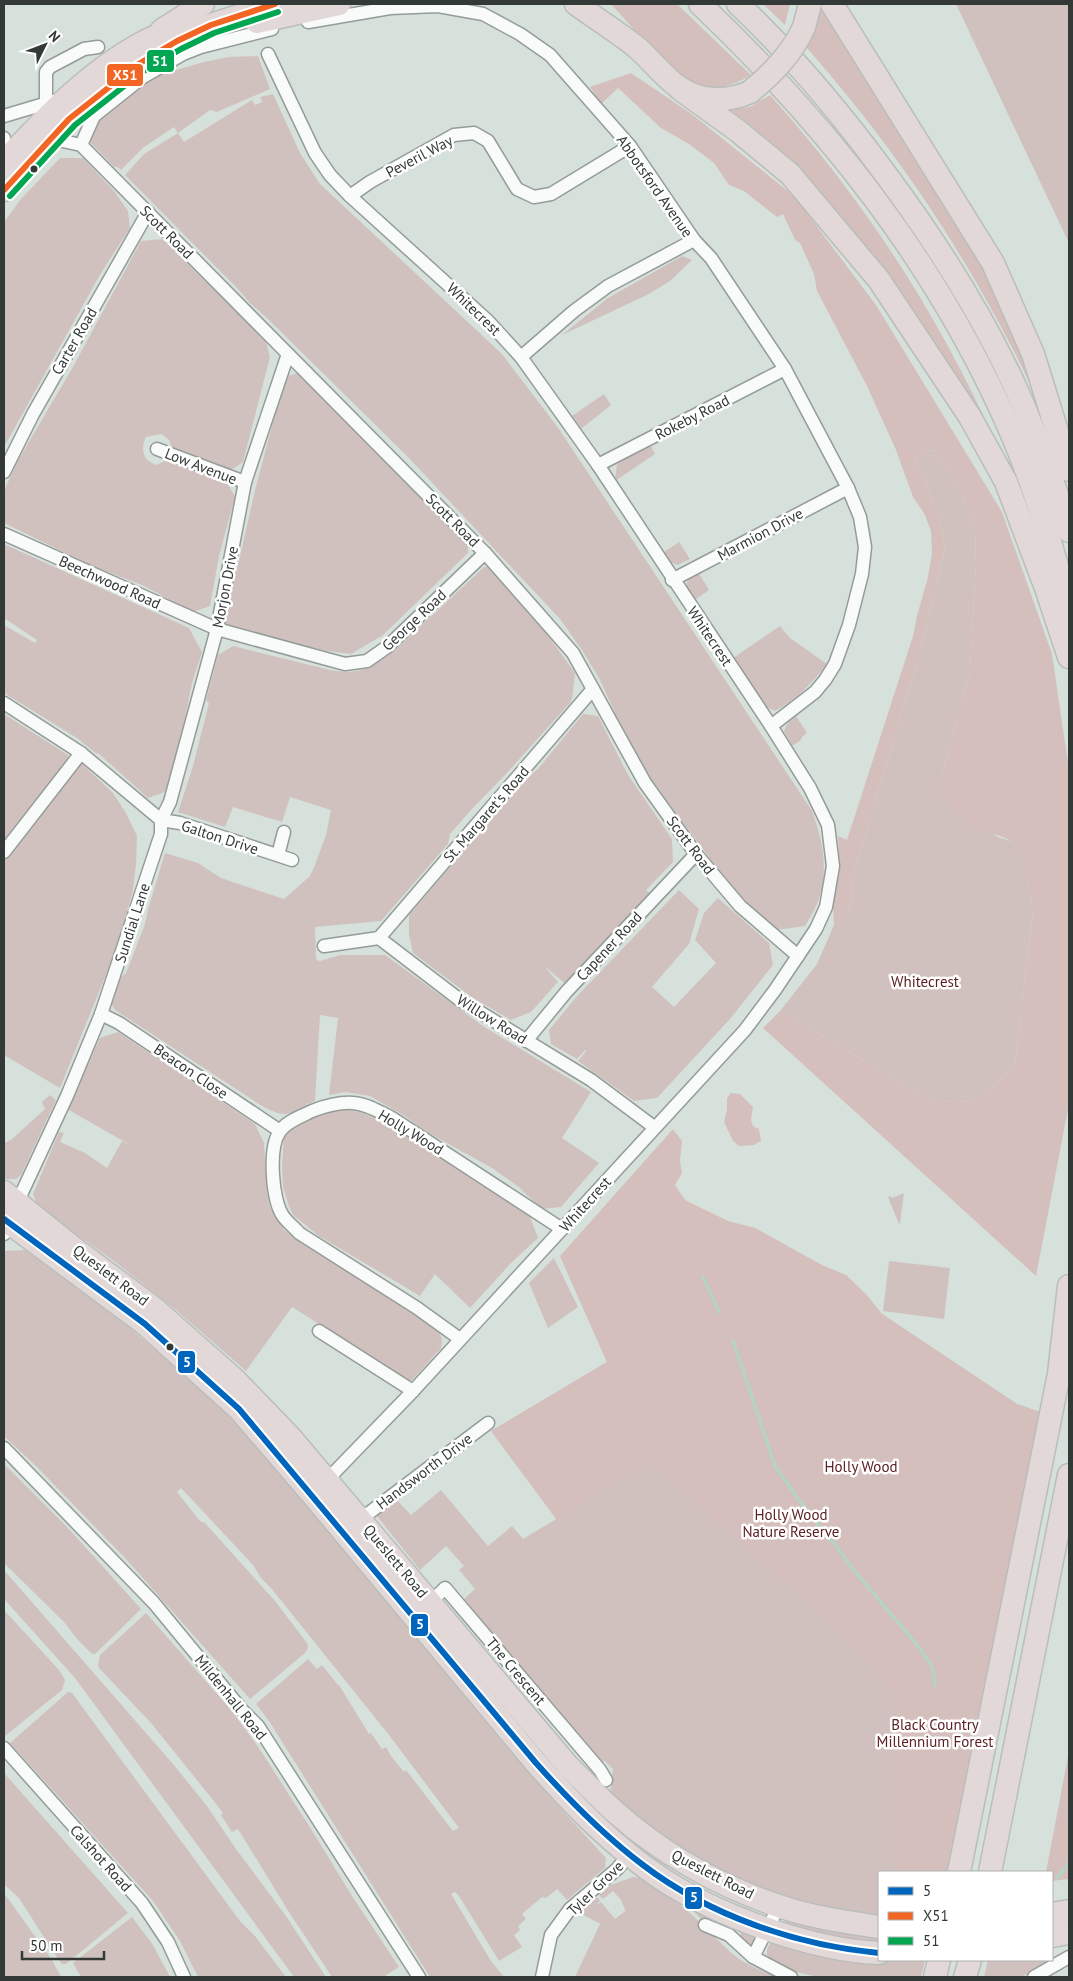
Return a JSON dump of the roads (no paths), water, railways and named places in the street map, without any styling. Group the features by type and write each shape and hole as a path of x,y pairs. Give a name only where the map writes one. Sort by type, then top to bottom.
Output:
{"highway":[{"path":"4,162 55,102 202,4"},
{"path":"145,41 236,4"},
{"path":"4,190 49,138 69,119 137,65 177,41 211,25 275,4"},
{"path":"177,41 282,15 339,4"},
{"path":"576,4 636,47"},
{"path":"601,4 636,47 680,89 738,131 790,174 879,280 970,417 1006,482 1046,588 1069,657"},
{"path":"700,4 750,52 820,129 883,209 917,256 948,306 993,392 1012,434 1043,520 1069,612"},
{"path":"738,4 800,67 847,121 955,273 992,338 1014,384 1051,475 1069,531"},
{"path":"680,89 705,98 718,100 736,98 750,92 768,78 783,62 799,38 799,18 810,4"},
{"path":"832,4 993,263 1033,354 1069,470"},
{"name":"Queslett Road","path":"8,1215 155,1309 234,1379 291,1438 320,1487 422,1609 561,1791 600,1831 629,1855 671,1884 715,1907 768,1930 811,1943 878,1953"},
{"path":"959,1871 1059,1374 1069,1286"},
{"path":"990,1871 1069,1475"},
{"name":"Queslett Road","path":"320,1487 361,1519 422,1609 568,1766 614,1811 685,1862 707,1874 779,1906 851,1923 878,1927"},
{"path":"1053,1914 1069,1911"},
{"path":"1053,1936 1069,1933"},
{"path":"935,1977 939,1961"},
{"path":"966,1977 970,1961"}],"street":[{"name":"Abbotsford Avenue","path":"81,145 94,116 143,77 192,50 271,29 390,8 438,6 483,14 520,34 550,55 630,146 694,240 711,258 785,369 848,488 860,517 865,547 862,574 849,625 835,664 825,680 814,692 771,726"},
{"path":"4,116 55,102 46,72 50,67 84,49 98,47"},
{"name":"Whitecrest","path":"268,54 315,153 330,175 350,196 488,321 521,357 598,465 810,788 828,825 833,866 826,907 816,930 745,1030 413,1391 320,1487"},
{"name":"Peveril Way","path":"350,196 370,182 454,135 474,134 488,141 518,189 534,197 551,194 630,146"},
{"path":"4,138 4,150"},
{"path":"49,138 81,145"},
{"name":"Scott Road","path":"81,145 485,552 573,653 645,783 696,854 740,906 798,956"},
{"name":"Carter Road","path":"4,472 33,414 148,212"},
{"path":"521,357 574,311 608,286 694,240"},
{"name":"Morjon Drive","path":"161,820 170,802 217,629 245,482 288,354"},
{"name":"Rokeby Road","path":"598,465 785,369"},
{"name":"Low Avenue","path":"157,449 245,482"},
{"name":"Marmion Drive","path":"672,580 848,488"},
{"name":"Beechwood Road","path":"4,534 217,629"},
{"name":"George Road","path":"217,629 344,664 367,661 387,647 485,552"},
{"name":"St. Margaret's Road","path":"379,938 594,689"},
{"path":"4,703 81,753 161,820"},
{"path":"4,852 81,753"},
{"name":"Galton Drive","path":"161,820 180,823 292,860"},
{"name":"Sundial Lane","path":"8,1215 67,1096 101,1014 161,834 161,820"},
{"name":"Galton Drive","path":"278,855 284,832"},
{"name":"Capener Road","path":"526,1041 567,991 696,854"},
{"path":"324,946 379,938"},
{"name":"Willow Road","path":"379,938 460,1000 591,1080 654,1127"},
{"name":"Beacon Close","path":"101,1014 119,1023 280,1131"},
{"name":"Holly Wood","path":"280,1131 289,1123 321,1108 340,1103 354,1103 370,1107 392,1118 562,1229"},
{"path":"280,1131 274,1147 272,1170 276,1202 283,1216 299,1233 417,1308 460,1339"},
{"path":"319,1331 413,1391"},
{"name":"Handsworth Drive","path":"361,1519 488,1423"},
{"name":"Mildenhall Road","path":"4,1448 154,1604 242,1710 258,1726 419,1977"},
{"name":"The Crescent","path":"422,1609 445,1588 604,1771"},
{"name":"Calshot Road","path":"4,1748 142,1903 168,1942 184,1977"},
{"name":"Tyler Grove","path":"542,1977 551,1935 570,1909 617,1870 629,1855"},
{"path":"753,1957 779,1906"},
{"path":"705,1926 729,1936 753,1957 791,1977"},
{"path":"1034,1977 1069,1957"}],"waterway":[{"path":"703,1277 719,1312"},
{"path":"733,1341 775,1466 852,1568 918,1646 930,1663 934,1674 935,1686"},
{"path":"1057,1878 1069,1863"}],"park label":[{"name":"Holly Wood Nature Reserve","path":"791,1522"},
{"name":"Black Country Millennium Forest","path":"935,1732"}]}
